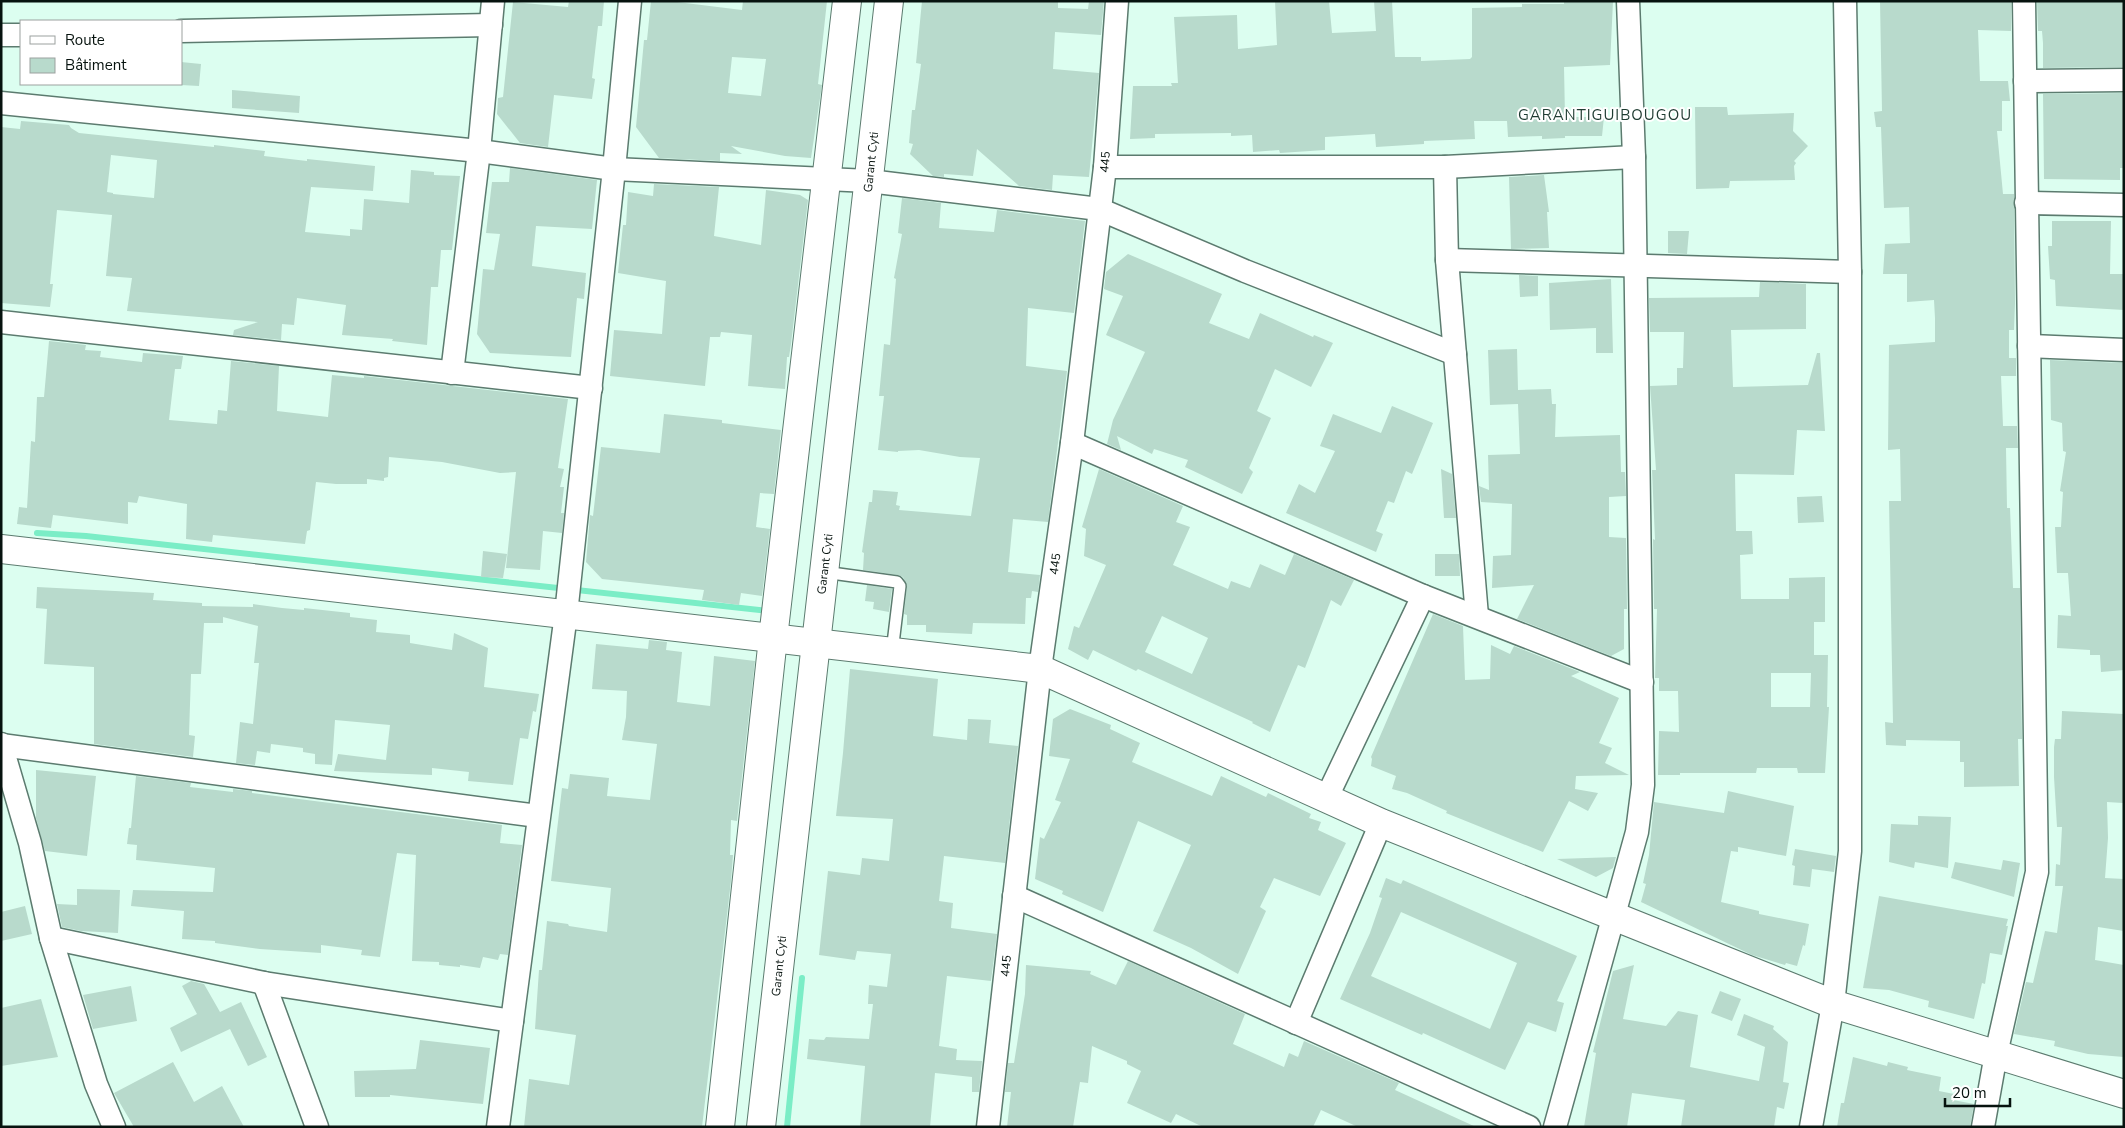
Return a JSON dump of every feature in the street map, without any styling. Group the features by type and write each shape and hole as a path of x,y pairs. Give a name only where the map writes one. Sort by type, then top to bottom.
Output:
{"main road":[{"path":"720,1127 773,638 847,1"},
{"name":"Garant Cyti","path":"761,1127 889,1"},
{"path":"1,549 1040,669 1381,823 1834,1004 2124,1094"}],"street":[{"path":"452,373 479,151 493,1"},
{"path":"498,1127 566,614 614,169 630,1"},
{"name":"445","path":"988,1127 1040,669 1072,443 1105,167 1117,1"},
{"path":"1555,1127 1637,832 1643,785 1634,156 1628,1"},
{"path":"1810,1127 1834,1004 1850,851 1850,272 1846,1"},
{"path":"1983,1127 1996,1054 2037,872 2024,1"},
{"path":"182,31 491,25"},
{"path":"1,35 20,35"},
{"path":"2025,81 2124,80"},
{"path":"1,103 479,151 614,169 869,181 1099,209 1245,271 1455,354"},
{"path":"1105,167 1445,167 1634,156"},
{"path":"1445,167 1447,260 1477,616"},
{"path":"2026,203 2124,205"},
{"path":"1447,260 1850,272"},
{"path":"1,322 591,388"},
{"path":"2029,346 2124,350"},
{"path":"1072,443 1423,596 1642,682"},
{"path":"1326,799 1423,596"},
{"path":"114,1127 96,1084 51,938 30,843 1,744 538,816"},
{"path":"1296,1023 1381,823"},
{"path":"1014,896 1529,1127"},
{"path":"51,938 264,983 512,1021"},
{"path":"264,983 317,1127"}],"lane":[{"path":"824,572 897,582 900,586 892,652"}],"building":[{"path":"569,1 604,1 602,26 598,26 592,78 595,79 592,99 554,95 548,147 520,143 497,114 498,98 503,97 513,2 568,7"},
{"path":"651,1 669,1 742,10 743,1 827,1 818,84 822,85 811,158 785,156 731,146 742,154 720,153 720,161 659,158 636,127 644,40 647,40","holes":["732,57 766,59 761,96 728,93"]},
{"path":"922,1 1058,1 1058,8 1088,9 1089,1 1104,1 1101,35 1055,32 1053,69 1099,73 1089,177 1053,175 1052,190 1019,186 977,149 973,176 944,174 944,177 933,176 910,154 913,144 909,143 912,110 915,110 921,64 916,63"},
{"path":"1275,1 1329,1 1332,33 1376,31 1374,1 1392,1 1395,57 1421,57 1421,61 1470,59 1472,57 1472,8 1522,7 1522,4 1564,4 1564,1 1613,1 1610,65 1564,67 1565,117 1604,117 1602,136 1565,136 1565,138 1542,139 1542,136 1508,137 1507,121 1474,121 1475,139 1424,141 1424,144 1376,147 1375,134 1325,137 1325,150 1280,153 1279,150 1253,152 1252,135 1231,136 1231,133 1155,134 1155,138 1130,139 1133,86 1172,86 1171,83 1178,83 1174,17 1237,15 1238,49 1277,45"},
{"path":"1880,1 2011,1 2011,31 1978,30 1980,81 2008,81 2010,101 2002,101 2002,131 1997,131 2003,194 2014,194 2015,303 2014,330 2009,330 2009,358 2016,358 2016,376 2001,376 2003,426 2017,426 2018,448 2006,448 2007,508 2010,508 2013,588 2020,588 2022,739 2018,739 2019,786 1964,787 1964,762 1960,762 1960,741 1906,740 1906,746 1886,745 1885,722 1893,723 1889,501 1901,501 1900,449 1888,450 1889,345 1935,342 1935,318 1934,300 1907,302 1907,274 1883,274 1885,244 1910,243 1909,207 1884,208 1881,127 1876,127 1874,112 1882,111"},
{"path":"2037,1 2124,1 2124,67 2043,68 2042,31 2038,31"},
{"path":"182,62 201,64 199,86 181,85"},
{"path":"232,90 300,96 299,113 232,108"},
{"path":"2124,93 2124,168 2120,168 2120,180 2044,179 2043,94"},
{"path":"1695,107 1727,107 1728,115 1794,113 1793,131 1808,146 1794,161 1796,163 1794,166 1795,180 1730,181 1729,188 1696,189"},
{"path":"21,121 69,125 79,133 214,147 214,145 265,151 264,156 375,166 373,191 311,187 305,232 350,236 350,229 362,230 364,199 409,203 411,170 434,172 434,175 460,176 452,250 441,250 438,287 431,287 427,345 392,341 393,339 342,335 346,305 297,298 294,325 282,324 281,340 233,335 234,330 258,322 127,311 132,278 106,276 112,215 57,210 50,284 53,284 50,307 1,303 1,127 20,129","holes":["111,155 157,160 154,198 107,192"]},
{"path":"510,168 597,180 592,229 536,226 532,266 586,273 584,299 577,298 571,357 490,353 477,334 483,269 494,270 500,234 486,233 492,182 509,182"},
{"path":"1544,175 1549,212 1547,212 1549,248 1511,249 1509,177"},
{"path":"654,184 719,187 714,236 761,245 766,190 800,195 808,200 791,344 789,357 787,357 785,389 748,386 752,335 721,332 720,337 710,337 705,386 610,376 614,330 662,334 666,281 618,273 623,225 626,225 628,192 653,196"},
{"path":"902,198 941,203 939,228 994,232 997,210 1085,221 1074,313 1028,308 1026,366 1067,371 1048,522 1013,519 1008,572 1040,575 1038,592 1032,591 1031,598 1026,598 1025,624 973,623 972,634 926,632 926,625 907,625 907,615 904,614 907,586 903,577 863,570 864,553 862,552 869,502 872,502 873,490 898,492 896,505 900,506 899,510 971,516 980,458 960,457 919,450 898,452 878,450 884,396 879,396 884,344 890,345 896,279 894,278 902,234 898,233"},
{"path":"2052,221 2111,221 2110,274 2124,274 2124,310 2056,306 2055,280 2050,279 2048,246 2052,246"},
{"path":"1668,231 1689,231 1687,254 1668,253"},
{"path":"1128,254 1222,294 1209,323 1249,339 1260,313 1313,337 1314,335 1333,343 1311,387 1275,369 1257,411 1271,418 1249,468 1253,472 1242,494 1185,467 1188,460 1154,449 1152,454 1117,436 1121,450 1107,444 1113,420 1145,352 1106,335 1123,296 1104,289 1106,272"},
{"path":"1519,275 1538,276 1538,296 1520,297"},
{"path":"1611,279 1613,353 1596,353 1596,328 1550,330 1549,283"},
{"path":"1760,282 1806,284 1806,329 1731,330 1733,387 1808,385 1817,353 1820,353 1825,431 1797,430 1794,475 1735,474 1736,531 1752,531 1753,554 1740,555 1741,599 1789,599 1789,578 1825,577 1825,622 1814,622 1814,655 1828,655 1827,707 1829,707 1825,773 1798,773 1797,768 1757,768 1756,773 1680,773 1680,775 1658,775 1659,731 1679,732 1678,691 1659,691 1659,678 1655,678 1657,609 1654,609 1653,539 1655,540 1652,470 1656,470 1650,386 1677,385 1677,368 1683,368 1684,332 1650,332 1649,298 1759,297","holes":["1771,673 1811,673 1810,707 1771,707"]},
{"path":"49,341 86,345 85,350 101,351 100,357 142,362 143,353 183,356 181,369 175,369 169,420 217,424 218,410 227,411 231,361 279,366 277,411 328,417 332,375 364,378 364,376 568,399 558,468 564,469 560,487 564,487 561,513 564,513 562,533 543,531 540,570 506,568 516,472 500,473 442,462 389,457 388,477 384,478 384,481 367,479 367,484 316,482 310,530 307,531 305,544 213,535 212,542 186,539 187,504 139,496 137,503 128,502 128,524 53,515 51,528 17,524 19,507 27,508 31,441 35,442 37,397 44,397"},
{"path":"1517,349 1518,390 1551,389 1552,404 1556,404 1555,437 1620,435 1621,472 1625,472 1626,496 1609,497 1609,537 1626,538 1627,609 1624,609 1624,649 1611,656 1517,619 1534,585 1492,588 1493,556 1511,555 1512,504 1481,502 1479,486 1489,490 1488,455 1520,454 1518,404 1490,405 1488,350"},
{"path":"2050,360 2124,363 2124,670 2101,672 2100,655 2090,655 2090,650 2057,648 2058,615 2071,616 2068,573 2057,573 2055,527 2061,527 2063,492 2060,491 2066,452 2063,451 2062,423 2051,420"},
{"path":"1392,406 1433,423 1412,474 1406,471 1394,503 1388,501 1376,531 1383,534 1376,552 1286,513 1299,484 1315,493 1335,451 1320,446 1333,414 1381,433"},
{"path":"664,414 722,420 722,423 781,430 774,494 760,493 756,527 770,529 762,596 741,593 739,605 702,600 704,590 602,579 586,562 590,515 593,516 601,447 660,453"},
{"path":"1099,469 1183,506 1176,522 1190,527 1173,565 1228,589 1231,581 1250,588 1260,564 1285,575 1294,554 1354,580 1341,606 1331,600 1305,668 1298,665 1270,732 1253,722 1138,669 1136,671 1093,650 1088,660 1068,649 1074,626 1079,628 1106,565 1084,556 1086,529 1082,527","holes":["1162,616 1208,638 1192,674 1145,652"]},
{"path":"1441,469 1452,474 1456,518 1444,518"},
{"path":"1822,496 1824,522 1798,523 1797,497"},
{"path":"483,551 507,554 503,578 481,577"},
{"path":"1435,554 1459,554 1460,576 1435,576"},
{"path":"867,585 892,589 889,612 873,609 874,602 865,601"},
{"path":"37,587 154,593 153,600 202,603 202,606 253,607 253,604 350,613 350,617 377,620 376,632 410,635 410,643 452,650 454,633 488,648 484,687 539,694 536,712 533,711 528,739 520,738 513,785 468,781 469,772 432,768 432,775 334,771 338,754 386,760 390,725 335,720 332,765 315,764 315,754 303,752 303,748 271,744 270,753 257,751 255,765 236,763 240,722 253,724 259,663 254,663 258,626 223,617 223,623 204,623 201,674 191,674 189,735 195,736 193,757 94,744 94,667 44,664 47,609 36,608"},
{"path":"1433,614 1463,626 1465,680 1490,679 1491,645 1510,654 1514,646 1580,672 1571,676 1619,698 1599,743 1612,748 1605,763 1629,775 1576,776 1575,789 1598,793 1588,811 1569,801 1543,852 1446,813 1447,811 1407,793 1392,789 1396,776 1371,766 1371,757"},
{"path":"649,640 667,642 666,650 682,652 677,702 710,706 714,656 755,661 737,821 731,820 730,855 733,855 731,881 702,1127 524,1127 529,1079 569,1085 576,1035 535,1029 539,970 542,970 547,921 607,932 611,888 551,881 562,788 568,789 570,774 609,778 607,796 650,800 657,744 622,740 626,717 627,691 592,689 596,644 648,649"},
{"path":"850,669 938,679 933,736 967,740 968,719 991,720 989,743 1018,746 1005,863 944,856 939,901 953,903 951,928 997,934 991,981 947,976 939,1046 957,1049 956,1060 982,1061 979,1092 972,1092 972,1077 935,1073 930,1127 860,1127 865,1066 807,1059 809,1039 824,1040 826,1037 869,1039 873,1004 868,1004 869,985 887,987 891,954 857,951 855,960 819,955 828,871 860,875 862,858 889,861 893,819 836,816"},
{"path":"1070,709 1111,725 1110,729 1140,743 1132,762 1212,796 1221,776 1266,797 1268,793 1311,814 1309,818 1321,822 1318,830 1346,843 1320,896 1274,878 1260,907 1266,911 1238,974 1191,948 1153,931 1191,845 1138,821 1103,912 1062,894 1063,891 1035,879 1040,837 1044,839 1061,802 1055,800 1070,759 1049,756 1053,719"},
{"path":"2062,711 2124,714 2123,803 2107,802 2108,838 2105,878 2124,879 2124,931 2098,927 2095,960 2124,965 2124,1057 2088,1054 2054,1046 2055,1041 2014,1034 2026,982 2033,983 2045,931 2057,933 2063,886 2055,886 2056,864 2060,865 2062,827 2057,827 2054,747 2055,739 2061,739"},
{"path":"36,770 96,776 87,856 45,851 36,818"},
{"path":"136,776 191,783 190,787 233,792 233,789 252,791 252,793 502,825 500,843 522,845 508,955 500,954 498,960 483,957 480,968 460,965 460,967 439,965 439,962 412,961 416,855 397,853 380,957 361,955 362,950 321,945 321,953 260,949 215,943 215,941 182,939 184,911 131,906 133,890 213,892 215,868 136,860 137,845 127,844 129,828 131,828"},
{"path":"1728,791 1794,806 1786,856 1738,847 1738,852 1731,851 1721,902 1759,911 1759,914 1809,924 1805,946 1803,945 1797,966 1786,963 1785,965 1752,955 1641,902 1646,884 1643,883 1649,855 1654,802 1724,813"},
{"path":"1918,816 1951,817 1948,868 1915,862 1914,868 1889,862 1891,824 1918,825"},
{"path":"1795,849 1836,856 1834,872 1812,869 1810,887 1793,885 1795,866 1792,865"},
{"path":"1616,857 1613,868 1596,877 1557,859"},
{"path":"2003,860 2020,863 2014,897 1951,878 1955,862 2001,870"},
{"path":"1386,878 1401,884 1403,880 1577,956 1557,1001 1564,1003 1556,1032 1528,1022 1505,1070 1423,1033 1422,1035 1340,999 1370,933 1382,898 1379,897","holes":["1401,912 1517,963 1490,1029 1371,976"]},
{"path":"77,889 120,890 118,933 81,931 62,927 57,904 77,905"},
{"path":"1879,896 2008,919 2002,955 1990,953 1985,984 1982,983 1974,1019 1928,1007 1929,1001 1889,990 1863,988"},
{"path":"25,906 32,934 1,941 1,912"},
{"path":"1128,961 1245,1014 1233,1044 1284,1067 1289,1053 1298,1057 1304,1041 1399,1083 1395,1090 1476,1127 1358,1127 1321,1110 1313,1127 1203,1127 1176,1114 1171,1123 1127,1103 1141,1071 1127,1064 1127,1061 1092,1046 1088,1083 1080,1082 1073,1127 1007,1127 1011,1092 1005,1092 1008,1063 1014,1063 1025,994 1026,965 1091,971 1090,974 1116,985"},
{"path":"1634,965 1623,1019 1666,1026 1678,1011 1698,1015 1690,1067 1759,1081 1765,1047 1737,1035 1744,1014 1774,1026 1773,1029 1788,1042 1783,1082 1789,1083 1784,1109 1777,1107 1774,1127 1681,1127 1685,1100 1632,1093 1627,1127 1584,1127 1596,1053 1593,1052 1613,971"},
{"path":"191,981 204,984 220,1012 241,1002 267,1057 248,1066 230,1029 181,1052 170,1028 197,1014 182,986"},
{"path":"131,986 137,1021 93,1029 83,995"},
{"path":"1720,991 1741,999 1732,1021 1711,1013"},
{"path":"41,999 58,1057 1,1066 1,1008"},
{"path":"420,1040 490,1048 483,1104 390,1095 390,1097 355,1097 354,1071 416,1069"},
{"path":"1853,1057 1887,1066 1888,1062 1908,1067 1907,1070 1941,1077 1939,1091 1954,1094 1953,1100 1974,1104 1970,1127 1837,1127"},
{"path":"173,1062 194,1102 222,1086 244,1127 134,1127 114,1093"}],"waterway":[{"path":"37,533 86,536 768,610"},
{"path":"787,1127 802,978"}],"district":[{"name":"GARANTIGUIBOUGOU","path":"1605,115"}]}
